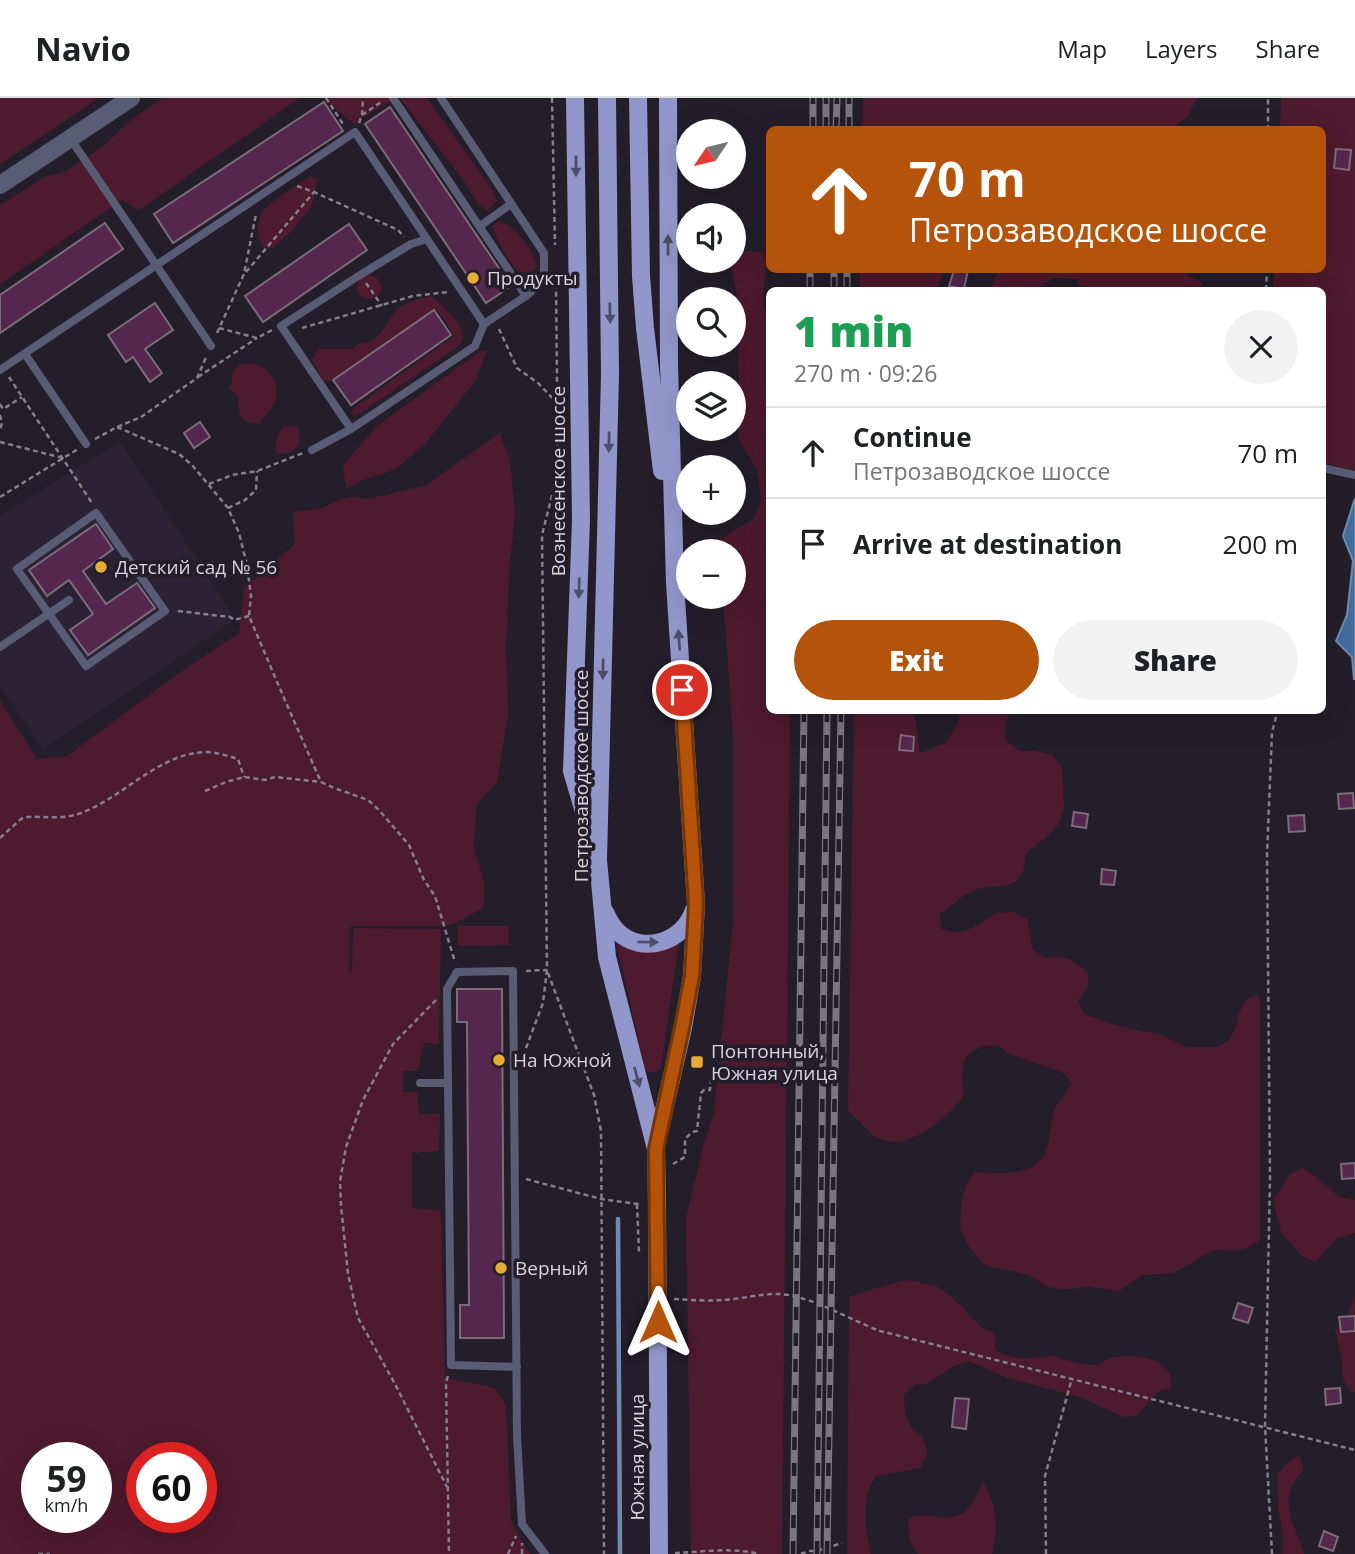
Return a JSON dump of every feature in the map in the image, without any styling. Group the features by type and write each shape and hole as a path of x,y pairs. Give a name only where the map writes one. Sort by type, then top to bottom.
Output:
{"main road":[{"name":"Вознесенское шоссе","path":"575,98 581,520 572,771 598,860"},
{"name":"Петрозаводское шоссе","path":"607,98 610,374 598,860 607,957 656,1149"},
{"path":"638,98 641,276 675,583"},
{"path":"656,1149 692,976 696,904 675,583 669,363 668,98"},
{"path":"602,902 610,923 617,932 637,943 648,944 660,943 680,933 688,925 696,904"},
{"name":"Южная улица","path":"656,1149 659,1554"}],"street":[{"path":"0,185 131,98"}],"lane":[{"path":"390,98 526,296"},
{"path":"312,450 351,429 475,346 484,324 544,281 544,253 441,98"},
{"path":"2,369 353,134 484,324"},
{"path":"70,138 211,346"},
{"path":"480,226 512,204"},
{"path":"351,429 282,326 411,244 427,239"},
{"path":"24,354 86,444"},
{"path":"1326,469 1355,475"},
{"path":"96,513 165,611 86,666 17,569 96,513"},
{"path":"0,647 69,600"},
{"path":"517,1367 451,1365 447,989 457,972 513,971 517,1367 517,1436 522,1524 545,1554"},
{"path":"420,1083 448,1083"}],"path":[{"path":"326,98 353,134 362,115 363,98"},
{"path":"362,115 390,98"},
{"path":"552,98 555,251"},
{"path":"1268,98 1268,126"},
{"path":"282,181 314,192 398,230 411,244"},
{"path":"244,274 314,192"},
{"path":"197,378 244,274 259,197"},
{"path":"360,275 382,306"},
{"path":"514,1070 529,1042 543,1003 547,970 542,535 557,472 555,279"},
{"path":"0,497 86,444 141,417 257,338 282,326 296,330 413,296 462,291"},
{"path":"493,318 517,368 538,383 558,404"},
{"path":"219,328 257,338"},
{"path":"2,369 94,505 96,513"},
{"path":"0,430 0,414 3,409 23,397"},
{"path":"0,404 3,409"},
{"path":"117,427 179,454 192,465 228,508 239,533 247,565 251,596 250,616 321,782"},
{"path":"0,442 63,458"},
{"path":"209,484 232,475 257,471 312,450"},
{"path":"557,472 566,468"},
{"path":"228,508 246,500 256,490 257,471"},
{"path":"165,611 230,617 234,620 250,616"},
{"path":"1272,1554 1265,1426 1270,1177 1267,854 1272,732 1277,714"},
{"path":"0,838 21,819 27,817 68,817 92,808 165,762 178,758 208,752 219,754 238,759 243,773"},
{"path":"205,791 243,773 265,780 275,777 321,782 368,800 409,845 424,880 435,896 457,972"},
{"path":"513,971 547,970"},
{"path":"547,970 594,1095 601,1131 604,1554"},
{"path":"447,989 393,1044 363,1100 346,1147 340,1182 348,1274 358,1318 447,1487"},
{"path":"673,1164 685,1157 685,1139 697,1131 701,1093 710,1090 711,1077"},
{"path":"515,1176 601,1199 637,1204"},
{"path":"639,1252 637,1204 640,1197"},
{"path":"657,1298 722,1300 778,1294 796,1297 820,1304 880,1331 1355,1450"},
{"path":"449,1554 446,1382 451,1365"},
{"path":"1046,1554 1045,1476 1072,1378"},
{"path":"508,1554 522,1524"},
{"path":"801,1554 842,1544"},
{"path":"659,1554 727,1551 759,1554"},
{"path":"38,1554 50,1554"}],"shaded area":[{"path":"0,98 99,98 0,164"},
{"path":"163,98 300,98 139,210 122,200 0,284 0,205 44,177 65,172 102,147 131,120"},
{"path":"323,98 397,98 354,124"},
{"path":"400,98 427,98 493,191 497,201 488,211 479,205 464,181"},
{"path":"863,98 1197,98 1188,116 1176,126 862,126"},
{"path":"1281,98 1355,98 1355,470 1326,464 1326,287 1273,287 1274,273 1326,273 1326,126 1280,126"},
{"path":"311,176 317,179 311,207 292,231 273,248 264,249 258,231 262,212"},
{"path":"500,221 518,234 531,252 537,266 530,277 524,279 502,247 492,226"},
{"path":"746,251 762,252 766,264 763,303 766,313 766,714 790,714 782,1554 691,1554 686,1217 714,1113 733,921 733,733 724,609 746,609 746,539 721,539 754,519 761,501 757,469 740,441 746,441 746,371 739,371 738,357 746,357 746,287 735,287 732,273 746,273"},
{"path":"860,273 943,273 938,287 860,287"},
{"path":"998,273 1185,273 1202,282 1202,287 1080,287 1077,279 1053,278 1040,287 991,287"},
{"path":"369,275 380,282 381,287 374,298 369,299 358,292 357,287 364,276"},
{"path":"431,296 460,326 463,336 458,347 354,416 350,413 359,404 454,336 436,309 328,382 323,380 312,360 319,349 353,349 380,334 403,305"},
{"path":"481,351 487,351 476,380 425,444 396,469 346,489 343,465 378,425"},
{"path":"253,363 264,368 273,378 277,392 273,405 259,424 248,422 241,417 239,397 229,388 232,373 239,365"},
{"path":"283,427 299,428 299,445 289,452 277,454 279,433"},
{"path":"500,433 510,461 515,513 506,647 508,715 497,782 476,806 474,849 485,885 483,908 458,922 443,926 350,926 349,971 352,971 353,928 441,929 439,1044 424,1043 418,1070 403,1071 403,1092 417,1092 419,1114 440,1114 439,1151 412,1153 412,1208 441,1211 445,1378 495,1388 506,1406 511,1522 530,1554 0,1554 0,700 37,759 67,756 186,668 239,633 244,588 294,545 293,512 322,508 341,499 369,499 426,485"},
{"name":"Детский сад № 56","path":"120,442 236,619 43,749 0,685 0,516"},
{"path":"854,714 914,714 920,753 946,743 959,721 959,714 1010,714 1004,727 1007,741 1020,751 1053,755 1062,768 1064,809 1059,824 1025,854 1023,871 1015,882 978,889 963,897 940,914 941,929 955,933 970,929 997,913 1013,912 1027,919 1033,950 1046,958 1069,959 1088,973 1088,988 1078,1000 1084,1014 1115,1025 1161,1035 1187,1047 1218,1047 1230,1039 1247,999 1256,995 1260,999 1260,1240 1247,1248 1233,1251 1219,1249 1205,1254 1173,1273 1143,1275 1119,1291 1090,1286 1059,1289 1045,1286 1033,1277 986,1266 966,1242 960,1228 962,1198 967,1183 975,1172 1014,1172 1039,1161 1047,1148 1054,1111 1072,1083 1064,1073 1009,1054 997,1045 984,1046 969,1054 963,1067 963,1097 936,1124 912,1138 887,1141 876,1137 848,1112"},
{"path":"458,926 509,926 509,945 458,946"},
{"path":"616,941 679,942 661,1068 655,1073 645,1069"},
{"path":"1302,1168 1339,1197 1355,1200 1355,1233 1336,1239 1316,1262 1302,1256 1282,1234 1273,1200 1289,1175"},
{"path":"907,1280 937,1286 982,1327 995,1334 995,1350 1008,1356 1023,1359 1053,1356 1084,1365 1099,1364 1112,1357 1142,1357 1157,1361 1170,1373 1171,1388 1157,1392 1137,1416 1123,1417 1080,1397 1007,1378 969,1361 954,1366 929,1383 914,1385 904,1395 905,1413 911,1427 923,1438 928,1454 920,1468 876,1476 866,1504 871,1554 847,1554 849,1297"},
{"path":"1355,1295 1355,1392 1351,1392 1343,1379 1335,1329 1347,1319"},
{"path":"1299,1455 1304,1470 1290,1490 1289,1510 1304,1554 1282,1554 1283,1535 1278,1508 1277,1475 1287,1463"},
{"path":"983,1482 992,1500 995,1517 992,1554 918,1554 909,1537 909,1518 955,1517 967,1510"}],"water":[{"path":"1355,498 1354,679 1352,657 1336,641 1347,615 1353,561 1343,536"}],"building":[{"path":"324,102 343,131 173,243 154,214"},
{"path":"390,107 511,286 486,303 365,124"},
{"path":"1336,149 1351,150 1349,170 1334,168"},
{"path":"105,223 123,249 0,333 0,295"},
{"path":"349,224 367,250 263,322 245,296"},
{"path":"953,273 967,273 964,287 949,286"},
{"path":"155,303 173,330 145,349 162,373 150,382 133,357 126,362 108,335"},
{"path":"434,310 451,335 351,405 333,380"},
{"path":"200,422 210,437 194,448 184,433"},
{"path":"96,524 113,549 83,571 106,604 137,583 155,608 88,655 70,630 93,614 69,580 47,596 29,570"},
{"path":"901,735 914,737 913,751 899,750"},
{"path":"1353,793 1354,808 1339,809 1338,794"},
{"path":"1074,812 1088,814 1086,828 1072,826"},
{"path":"1304,815 1305,831 1289,832 1288,816"},
{"path":"1102,869 1116,871 1114,885 1101,884"},
{"path":"457,989 502,989 504,1338 460,1338 460,1305 469,1305 467,1022 457,1022"},
{"path":"1355,1163 1355,1178 1342,1179 1341,1164"},
{"path":"1238,1303 1253,1308 1248,1323 1233,1318"},
{"path":"1355,1316 1355,1331 1341,1332 1339,1317"},
{"path":"1340,1388 1341,1403 1326,1405 1325,1389"},
{"path":"955,1398 969,1399 966,1429 952,1427"},
{"path":"1324,1531 1338,1537 1333,1551 1319,1546"}],"waterway":[{"path":"618,1219 620,1554"}],"railway":[{"path":"813,98 813,126"},
{"path":"826,98 826,126"},
{"path":"836,126 837,98"},
{"path":"849,98 849,126"},
{"path":"810,273 810,287"},
{"path":"834,273 834,287"},
{"path":"847,273 847,287"},
{"path":"793,1554 804,714"},
{"path":"817,1554 827,714"},
{"path":"827,1554 841,714"}],"place":[{"name":"Продукты","path":"473,278"},
{"name":"Детский сад № 56","path":"101,567"},
{"name":"На Южной","path":"499,1060"},
{"name":"Понтонный, Южная улица","path":"697,1062"},
{"name":"Верный","path":"501,1268"}],"route":[{"path":"658,1322 656,1149 692,976 696,904 682,690"}]}
